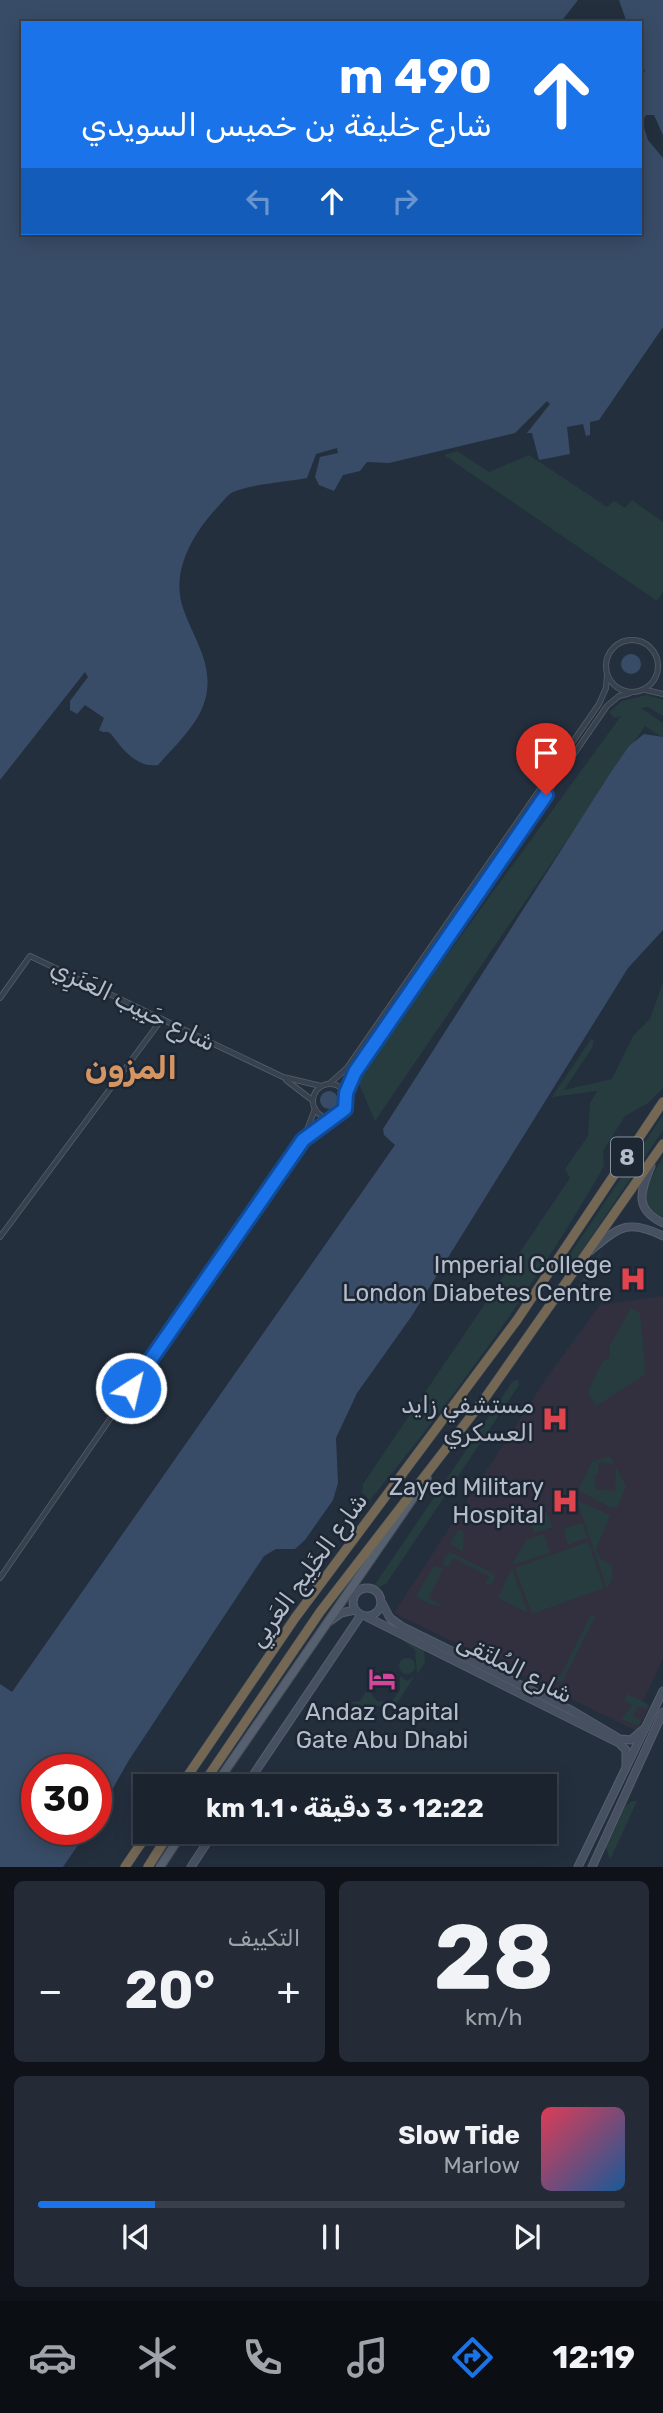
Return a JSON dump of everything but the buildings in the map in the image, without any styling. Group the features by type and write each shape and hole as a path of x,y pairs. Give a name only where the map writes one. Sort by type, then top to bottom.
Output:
{"highway":[{"name":"شارع الخَلِيج العَربِي","path":"189,1774 295,1618 510,1330 663,1102"},
{"name":"شارع الخَلِيج العَربِي","path":"210,1774 320,1612 433,1466 663,1144"},
{"path":"125,1867 141,1844"},
{"path":"148,1867 162,1844"}],"main road":[{"path":"223,1774 311,1643 414,1501 433,1466"},
{"path":"161,1866 175,1844"}],"street":[{"path":"0,1578 303,1140 314,1109 313,1100 321,1086 330,1083 347,1068 599,704 606,688 609,653 616,645 629,640 649,646 656,654 663,675"},
{"path":"645,690 654,681 659,668"},
{"path":"607,675 614,686 630,693"},
{"path":"303,1140 345,1109 346,1093 355,1072 604,710 615,698 630,693 645,690 663,694"},
{"name":"شارع حَبِيب العَنَزِي","path":"0,998 30,956 283,1077 313,1100"},
{"path":"0,1237 162,1019"},
{"name":"شارع حَبِيب العَنَزِي","path":"283,1077 321,1086"},
{"path":"330,1083 338,1085 346,1093"},
{"path":"314,1109 320,1115 332,1118"},
{"path":"655,1156 640,1199 643,1208 663,1223"},
{"path":"655,1219 647,1218 644,1223 660,1234"},
{"path":"584,1256 623,1227 636,1226 660,1234"},
{"path":"311,1643 337,1616 377,1614 382,1603 379,1594 369,1588 365,1572 375,1553"},
{"path":"361,1614 353,1601 356,1592 369,1588"},
{"name":"شارع المُلتَقى","path":"382,1603 390,1618 401,1626 571,1710 620,1739 631,1741 645,1728"},
{"path":"254,1774 361,1614"},
{"name":"شارع المُلتَقى","path":"361,1614 619,1743 627,1753 626,1768"},
{"path":"383,1624 385,1619 401,1626"},
{"path":"578,1867 663,1691"},
{"path":"592,1867 663,1712"},
{"path":"191,1867 206,1844"}],"shaded area":[{"name":"Zayed Military Hospital","path":"663,1296 663,1658 643,1701 650,1706 637,1731 394,1613 548,1376 600,1305"}],"green space":[{"path":"457,451 489,472 529,455 607,507 614,501 625,508 632,500 663,522 663,592 657,601 444,455"},
{"path":"647,695 663,700 663,716 648,707 641,708 663,723 663,738 645,726 375,1121 357,1079 621,716 614,718 609,712 622,701"},
{"path":"663,982 663,1088 648,1103 625,1116 603,1151 604,1166 523,1296 464,1379 370,1500 362,1492 363,1484 570,1178 565,1169 588,1136 590,1103 597,1091 552,1097 591,1039 594,1041 592,1048 564,1090 612,1079 633,1036 650,1019"},
{"path":"663,1115 663,1130 569,1270 561,1268"},
{"path":"663,1157 663,1218 648,1205 646,1190"},
{"path":"603,1248 596,1263 599,1266 575,1297 579,1285"},
{"path":"631,1308 640,1313 646,1374 596,1406 588,1392 602,1362 610,1357 609,1347"},
{"path":"518,1380 519,1385 386,1584 375,1589 374,1586 513,1381"},
{"path":"610,1456 615,1464 599,1462 598,1474 594,1476 596,1489 615,1491 616,1467 626,1487 618,1506 611,1508 578,1490 592,1462"},
{"path":"577,1500 610,1515 596,1550 600,1558 612,1566 613,1577 607,1589"},
{"path":"547,1512 552,1527 534,1533 530,1517"},
{"path":"582,1523 587,1538 568,1545 563,1529"},
{"path":"458,1530 464,1532 463,1552 450,1544"},
{"path":"544,1534 550,1553 512,1565 526,1540"},
{"path":"588,1542 604,1588 532,1614 515,1568"},
{"path":"450,1552 495,1575 493,1583 485,1585 489,1576 453,1558 448,1567 444,1565 444,1557"},
{"path":"434,1566 443,1569 429,1598 445,1607 429,1604 416,1596"},
{"path":"512,1568 528,1613 498,1598"},
{"path":"591,1615 595,1617 562,1682 551,1682 555,1675 560,1677"},
{"path":"390,1630 424,1648 425,1662 417,1674 415,1650"},
{"path":"404,1658 410,1658 415,1666 413,1672 404,1674 399,1669 399,1663"},
{"path":"400,1676 407,1681 414,1677 394,1708 372,1705 364,1711 350,1702 360,1701 368,1689 377,1701 391,1702 400,1690"},
{"path":"627,1694 648,1704 646,1709 638,1706 633,1716 641,1720 638,1726 621,1719 632,1705 624,1700"},
{"path":"637,1801 610,1860 606,1847 625,1806"}],"water":[{"path":"0,0 578,0 562,21 21,21 21,235 642,235 642,122 648,140 663,158 663,327 599,420 590,422 590,435 586,436 583,424 567,427 570,454 539,460 532,433 527,433 550,404 547,401 515,433 389,463 367,462 360,471 343,475 334,491 319,485 315,477 320,457 338,453 337,448 316,454 307,478 233,492 198,532 181,569 180,595 183,608 200,648 207,679 205,701 188,730 158,765 137,761 110,733 99,730 104,718 85,705 77,714 70,710 70,701 88,677 85,672 0,780"},
{"path":"619,0 663,0 663,135 654,115 646,115 642,122 642,75 645,71 642,64 642,21 626,21"},
{"path":"627,654 635,654 641,664 635,674 627,674 621,668 621,660"},
{"path":"644,734 663,737 663,930 628,968 411,1317 357,1393 336,1438 338,1483 333,1500 305,1540 295,1549 276,1549 264,1556 112,1790 112,1754 21,1754 21,1845 78,1845 63,1867 0,1867 0,1684 12,1692 395,1145 384,1135 383,1129 629,746"},
{"path":"329,1091 337,1096 338,1100 333,1108 329,1109 321,1104 320,1100 325,1092"}],"place":[{"name":"Imperial College London Diabetes Centre","path":"633,1279"},
{"name":"مستشفي زايد العسكري","path":"555,1419"},
{"name":"Zayed Military Hospital","path":"565,1501"},
{"name":"Andaz Capital Gate Abu Dhabi","path":"382,1679"}],"district":[{"name":"المزون","path":"131,1068"}],"route":[{"path":"131,1388 303,1140 345,1109 346,1093 355,1072 546,795"}]}
